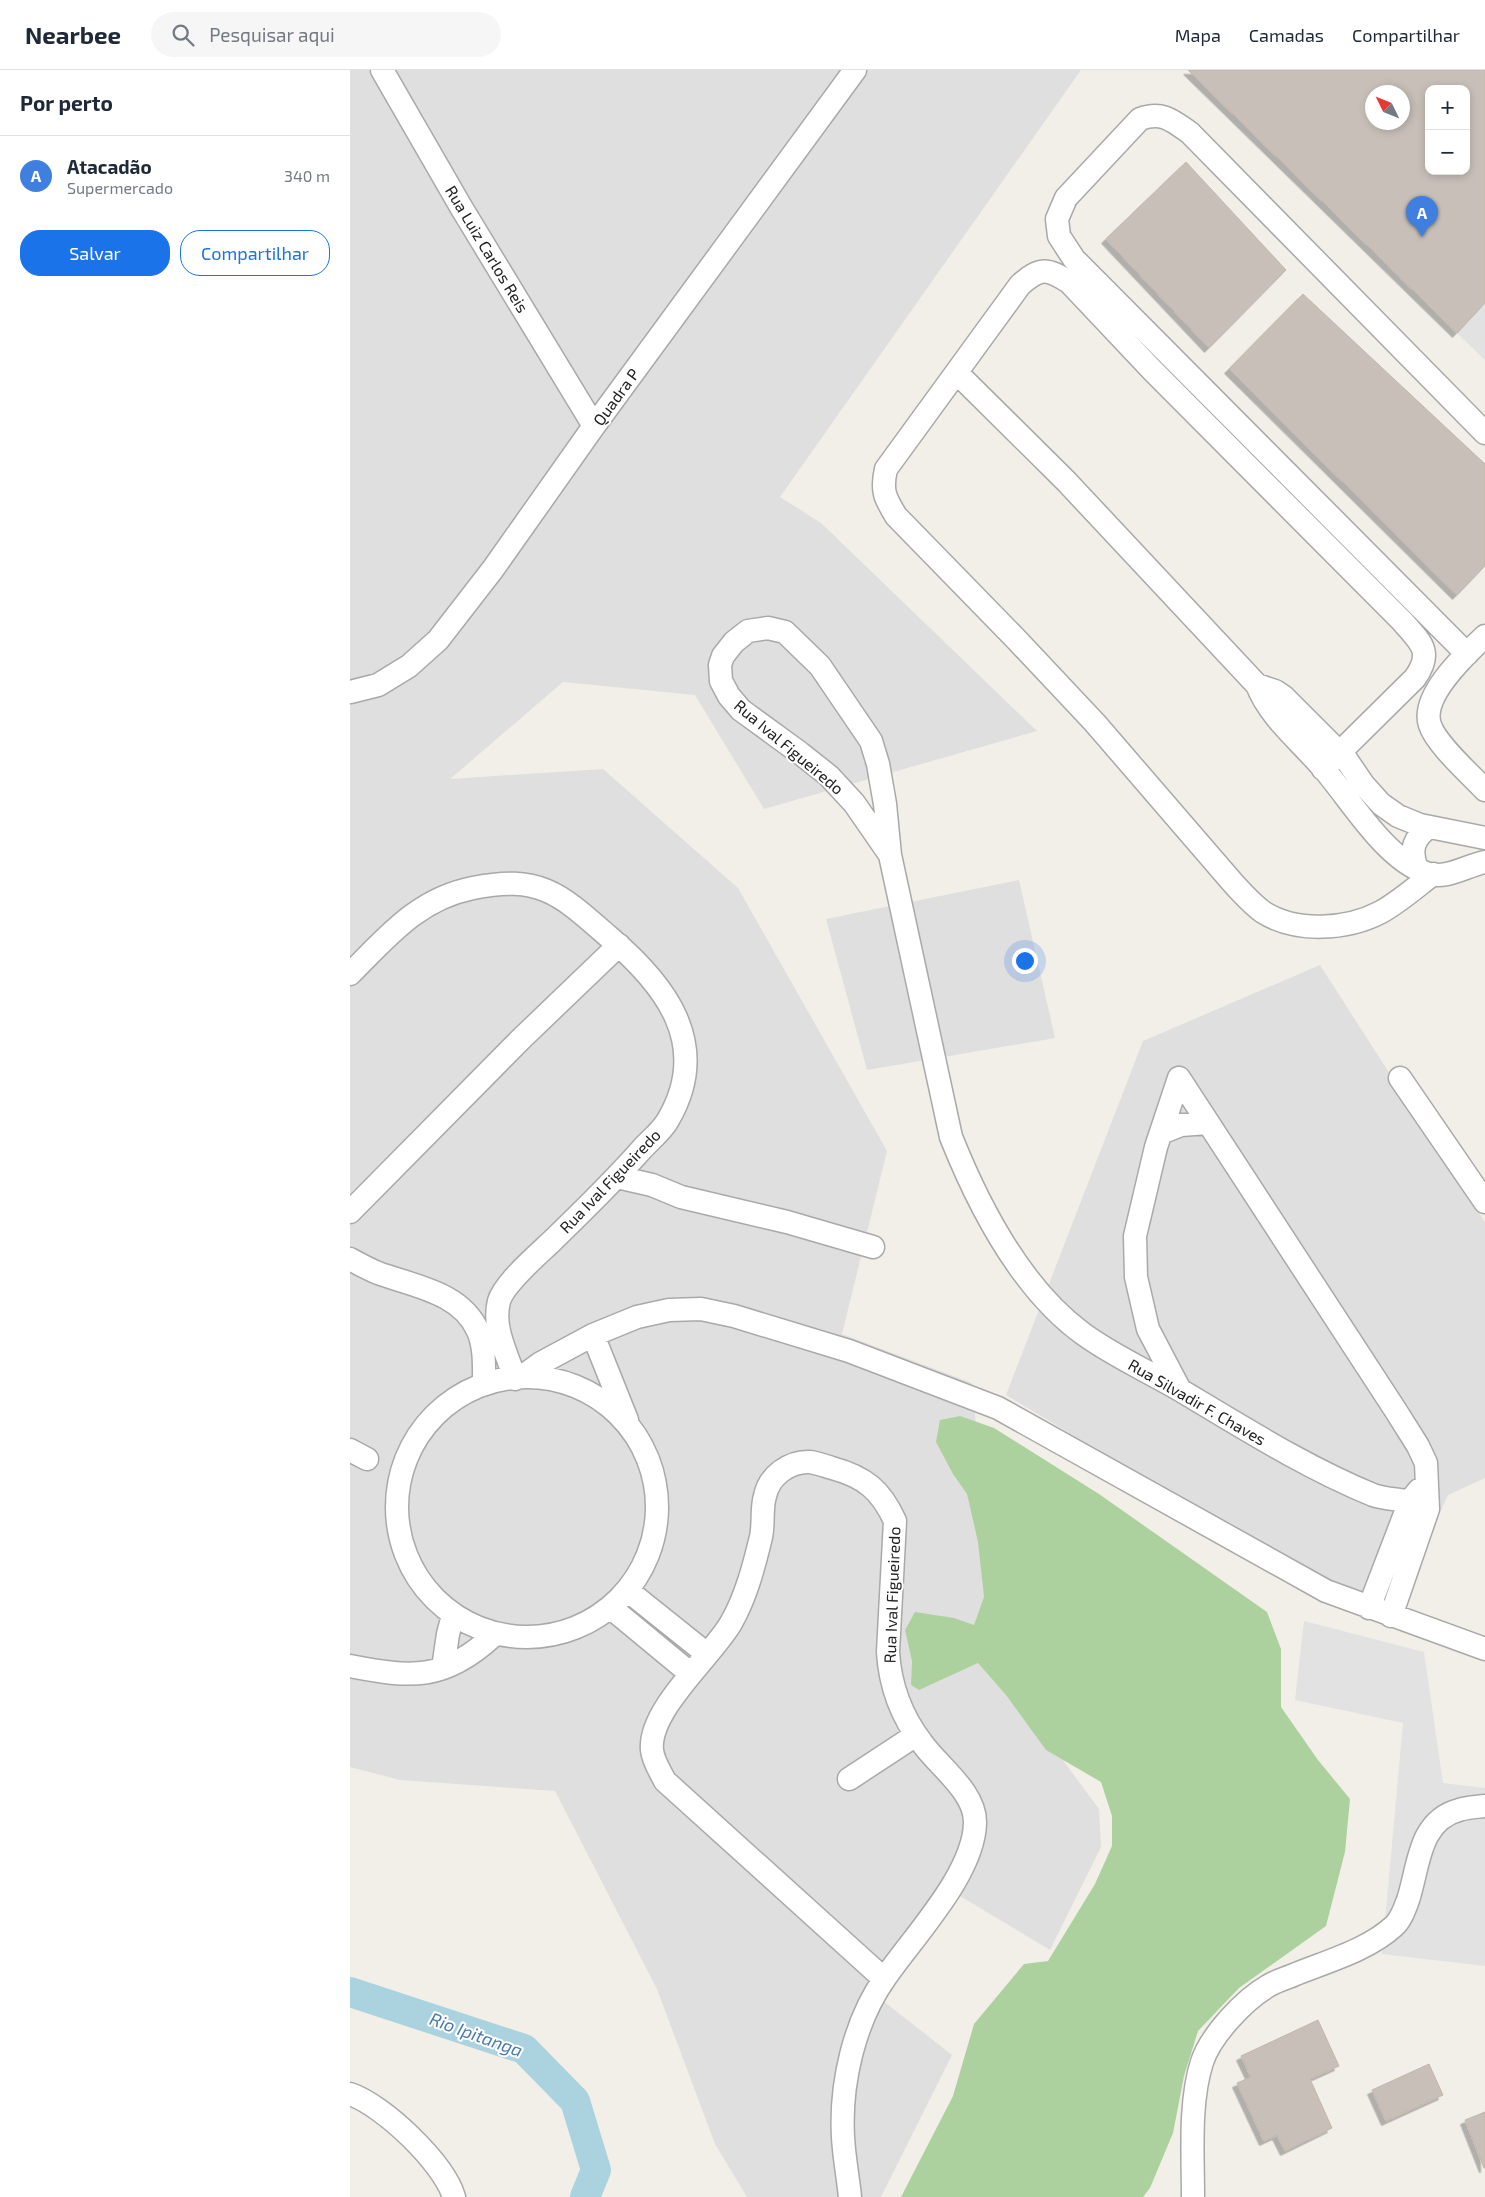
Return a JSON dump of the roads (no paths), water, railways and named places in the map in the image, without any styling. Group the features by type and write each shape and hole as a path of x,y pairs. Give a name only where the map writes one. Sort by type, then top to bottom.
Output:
{"street":[{"name":"Rua Luiz Carlos Reis","path":"382,70 460,207 594,426"},
{"name":"Quadra P","path":"350,692 378,685 409,666 438,640 493,569 594,426 855,70"},
{"path":"1467,654 1074,258 1059,236 1058,219 1066,198 1140,119 1153,115 1171,119 1190,133 1485,433"},
{"path":"1324,768 1415,678 1424,666 1425,654 1421,643 1402,621 1153,372 1069,282 1054,273 1042,271 1032,274 1020,285 886,469 883,483 885,499 896,516 1095,723 1233,883 1253,904 1265,913 1295,924 1322,927 1341,926 1380,913 1424,870"},
{"path":"957,373 1066,481 1257,685 1264,702 1324,768 1388,847 1424,870 1439,876 1451,874 1484,850"},
{"name":"Rua Ival Figueiredo","path":"890,855 851,799 828,776 800,753 740,710 729,696 721,681 720,665 723,656 734,642 748,631 768,628 784,632 820,666 871,740 882,784 890,855 951,1137 965,1173 992,1225 1011,1255 1034,1284"},
{"path":"1485,636 1467,654 1434,694 1429,710 1430,725 1441,744 1485,790"},
{"path":"1257,685 1275,691 1284,697 1340,753 1363,784 1382,804 1398,816 1484,850"},
{"path":"851,799 866,796 882,784"},
{"path":"1424,870 1413,848 1421,833 1428,827"},
{"name":"Rua Ival Figueiredo","path":"350,974 397,926 429,904 451,892 513,882 544,888 580,912 640,965 662,990 675,1013 683,1040 686,1063 679,1094 667,1121 617,1177 525,1267 500,1298"},
{"path":"350,1212 521,1039 619,945"},
{"path":"1180,1390 1148,1329 1136,1277 1135,1236 1161,1133 1179,1078 1418,1446 1426,1463 1428,1480 1415,1515 1369,1608"},
{"path":"1400,1078 1485,1202"},
{"path":"1161,1133 1181,1125 1208,1123"},
{"path":"634,1158 652,1185"},
{"path":"617,1177 652,1185 681,1197 787,1222 873,1248"},
{"path":"350,1259 376,1272 444,1296 463,1309 478,1331 482,1345 484,1384"},
{"name":"Rua Silvadir F. Chaves","path":"1034,1284 1053,1306 1081,1332 1124,1360 1180,1390 1324,1474 1415,1515"},
{"path":"463,1309 484,1308 500,1298"},
{"path":"500,1298 497,1323 519,1377"},
{"path":"519,1377 593,1335 637,1317 669,1310 701,1309 734,1316 849,1351 998,1408 1318,1587 1369,1608 1485,1649"},
{"path":"1124,1360 1139,1350 1148,1329"},
{"path":"593,1335 630,1426 647,1457 656,1491 655,1526 646,1560 627,1590 610,1607 569,1630 528,1638 493,1636 453,1615 424,1588 404,1552 396,1511 401,1470 419,1433 447,1404 484,1384 519,1377 564,1382 600,1399 630,1426"},
{"name":"Rua Ival Figueiredo","path":"850,2197 843,2136 852,2049 866,2012 884,1979 916,1938 968,1859 975,1823 972,1807 960,1786 916,1735 899,1702 890,1672 889,1624 895,1521 886,1502 876,1489 860,1478 844,1471 809,1462 790,1465 771,1481 765,1495 762,1534 745,1592 731,1624 666,1709 655,1731 652,1749 655,1762 666,1781 884,1979"},
{"path":"1391,1616 1415,1515"},
{"path":"627,1590 707,1654"},
{"path":"610,1607 691,1674"},
{"path":"443,1668 453,1615"},
{"path":"350,1666 392,1674 410,1675 443,1668 462,1660 493,1636"},
{"path":"849,1779 916,1735"},
{"path":"1194,2197 1193,2149 1196,2086 1203,2060 1216,2037 1240,2008 1268,1985 1376,1940 1396,1925 1404,1910 1418,1855 1429,1832 1446,1815 1459,1809 1485,1806"},
{"path":"350,2094 378,2110 418,2144 444,2176 454,2197"}],"waterway":[{"name":"Rio Ipitanga","path":"350,1992 524,2049 575,2101 596,2170 585,2197"}],"place":[{"name":"Atacadão","path":"1422,237"}]}
